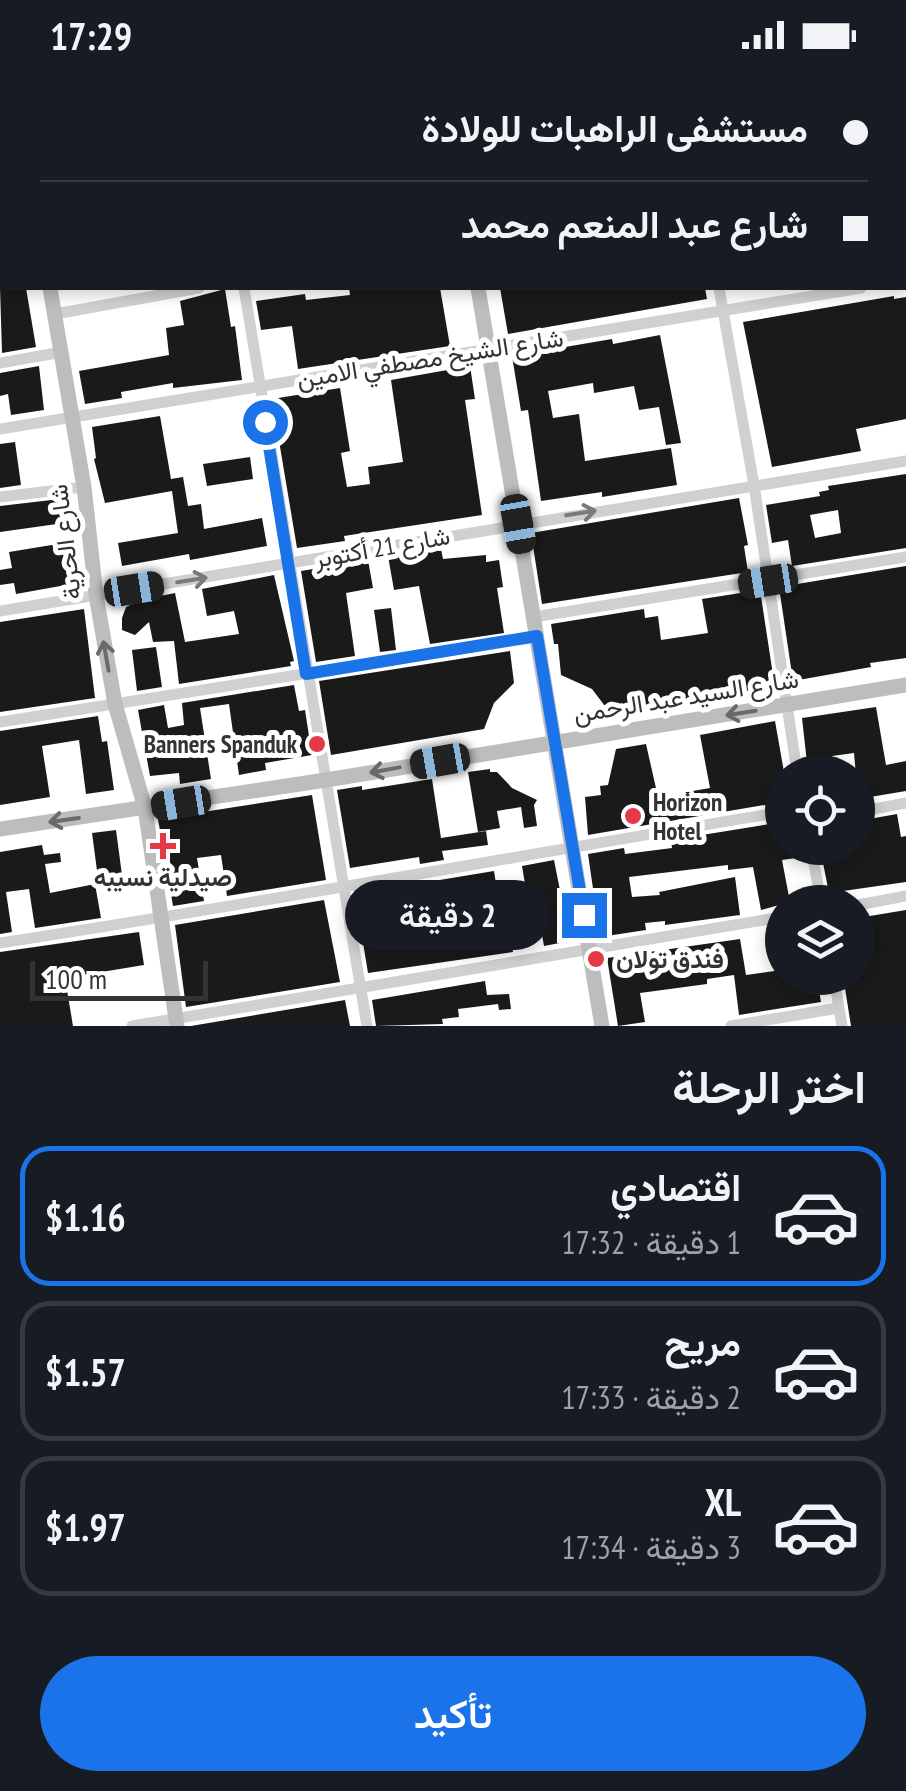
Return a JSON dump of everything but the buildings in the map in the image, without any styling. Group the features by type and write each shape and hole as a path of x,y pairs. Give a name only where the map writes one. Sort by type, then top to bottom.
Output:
{"street":[{"name":"شارع الحرية","path":"50,290 84,487 96,596 115,704 145,808 176,1022"},
{"path":"55,314 188,290"},
{"path":"244,290 367,1026"},
{"path":"478,290 602,1026"},
{"path":"719,290 795,755"},
{"name":"شارع الشيخ مصطفي الامين","path":"0,428 848,290"},
{"path":"0,363 62,352"},
{"name":"شارع 21 أكتوبر","path":"0,611 906,461"},
{"path":"0,497 84,487"},
{"path":"534,618 906,557"},
{"path":"0,722 537,636"},
{"name":"شارع السيد عبد الرحمن","path":"0,830 906,685"},
{"path":"875,808 906,802"},
{"path":"0,943 765,815"},
{"path":"875,901 906,896"},
{"path":"132,1026 176,1022 765,920"},
{"path":"837,995 842,1026"},
{"path":"731,1026 839,1008"}],"place":[{"name":"Banners Spanduk","path":"317,744"},
{"name":"Horizon Hotel","path":"633,816"},
{"name":"صيدلية نسيبه","path":"163,846"},
{"name":"فندق تولان","path":"596,959"}],"route":[{"path":"265,422 306,674 537,636 584,915"}]}
